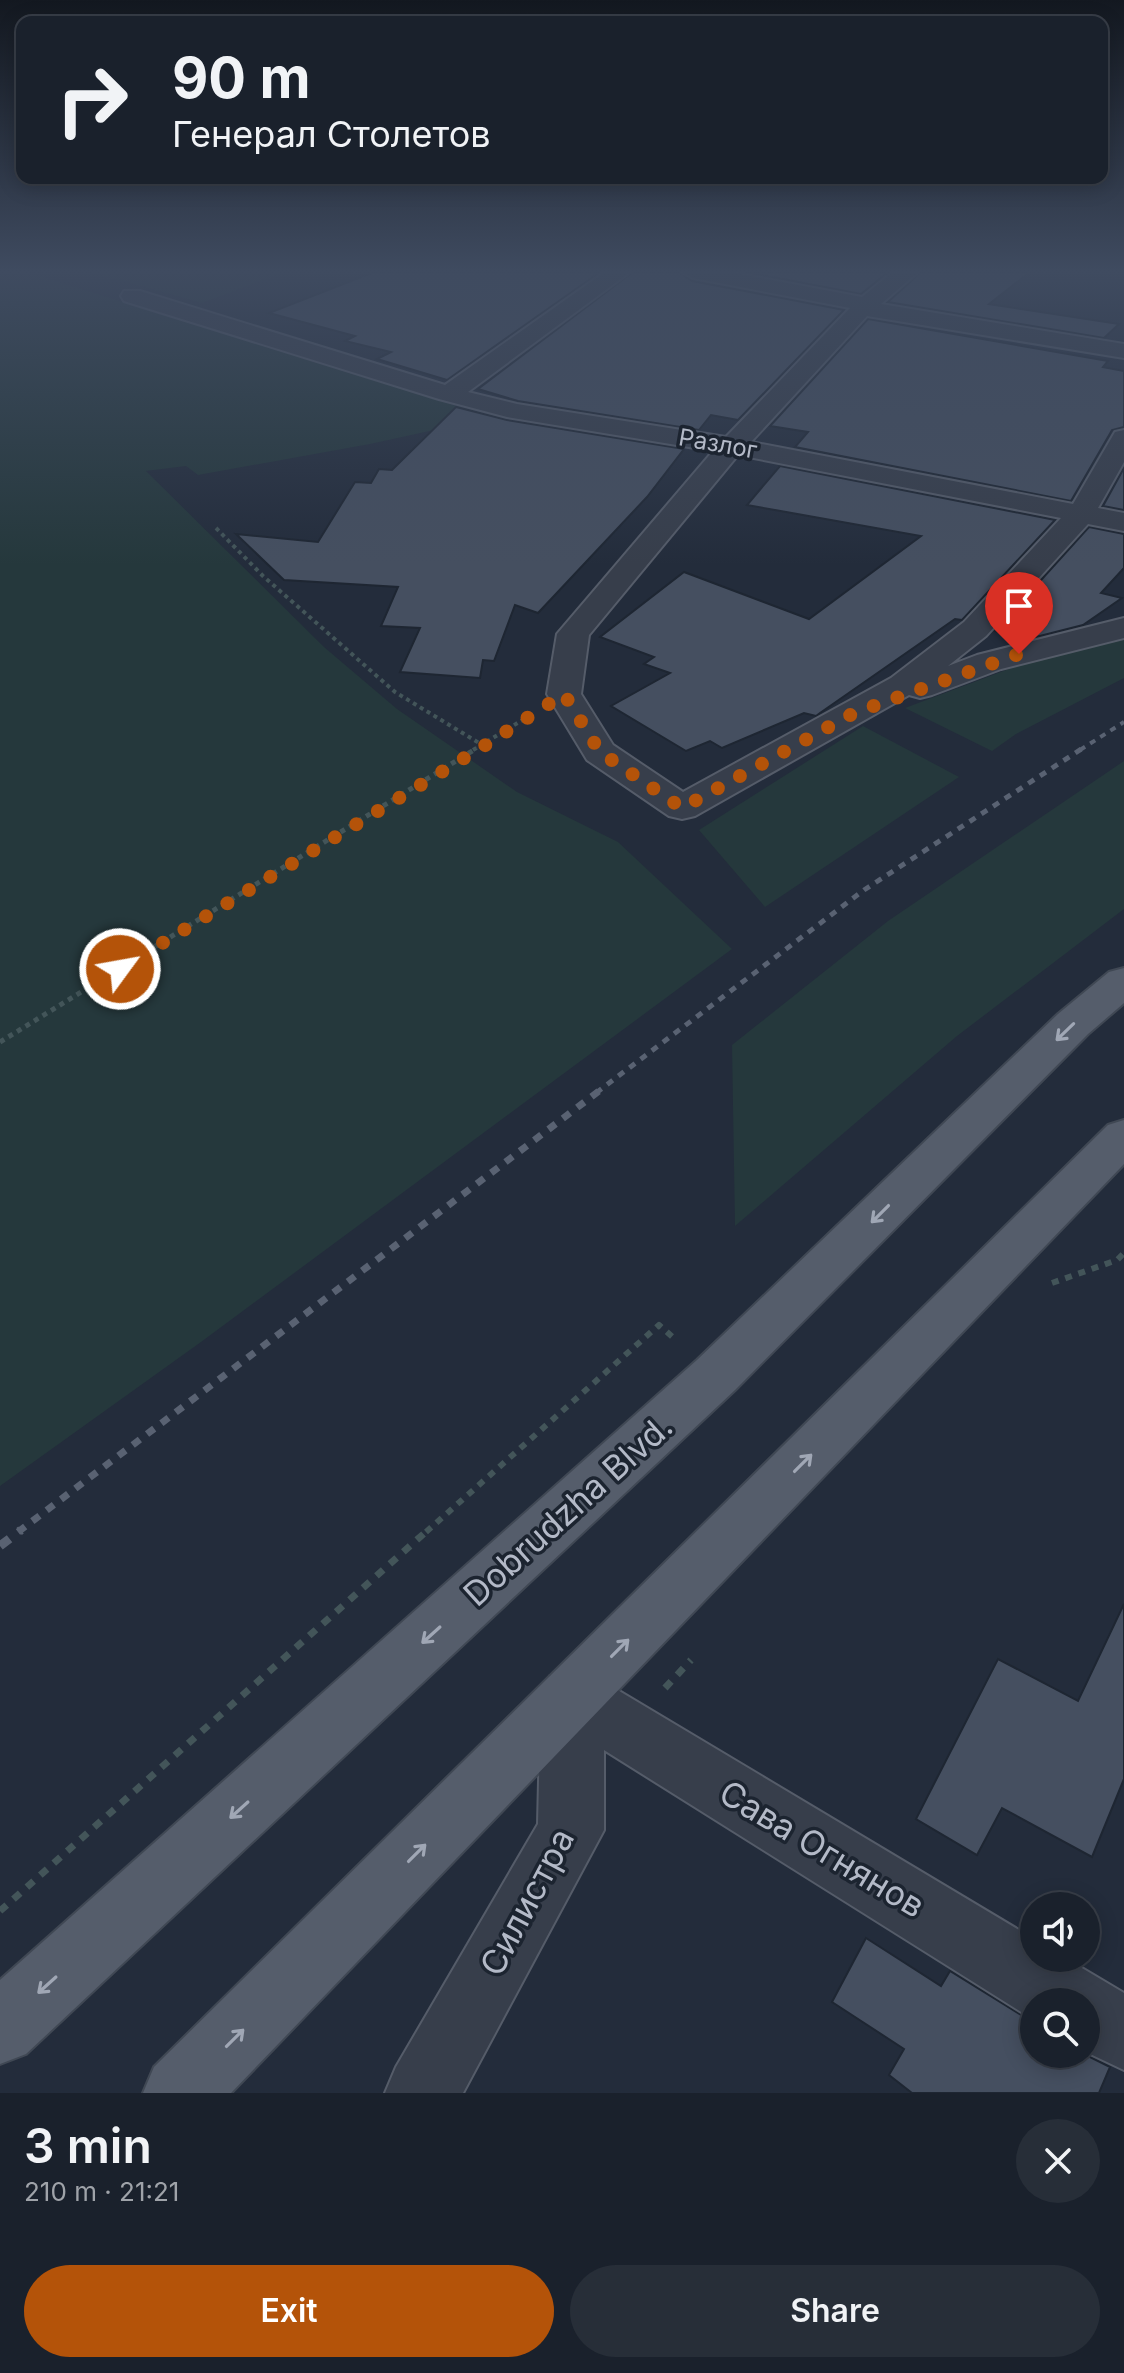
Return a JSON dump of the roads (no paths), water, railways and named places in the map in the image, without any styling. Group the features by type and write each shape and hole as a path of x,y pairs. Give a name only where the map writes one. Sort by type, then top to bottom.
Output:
{"main road":[{"name":"Dobrudzha Blvd.","path":"0,2028 716,1375 1073,1024 1124,981"},
{"path":"180,2093 1124,1136"}],"street":[{"name":"Разлог","path":"370,370 516,412 732,446 1124,522"},
{"path":"448,394 482,370"},
{"path":"804,370 732,446 573,634 564,694 600,752 682,808 903,685 975,629 1081,514 1124,438"},
{"path":"854,713 989,662 1124,628"},
{"name":"Сава Огнянов","path":"572,1696 1048,1988"},
{"name":"Силистра","path":"422,2093 571,1830 572,1696"},
{"path":"1100,2019 1124,2034"}],"railway":[{"path":"1080,750 1124,722"},
{"path":"596,1093 864,890 1083,748"},
{"path":"18,1532 599,1091"},
{"path":"0,1546 21,1530"}]}
